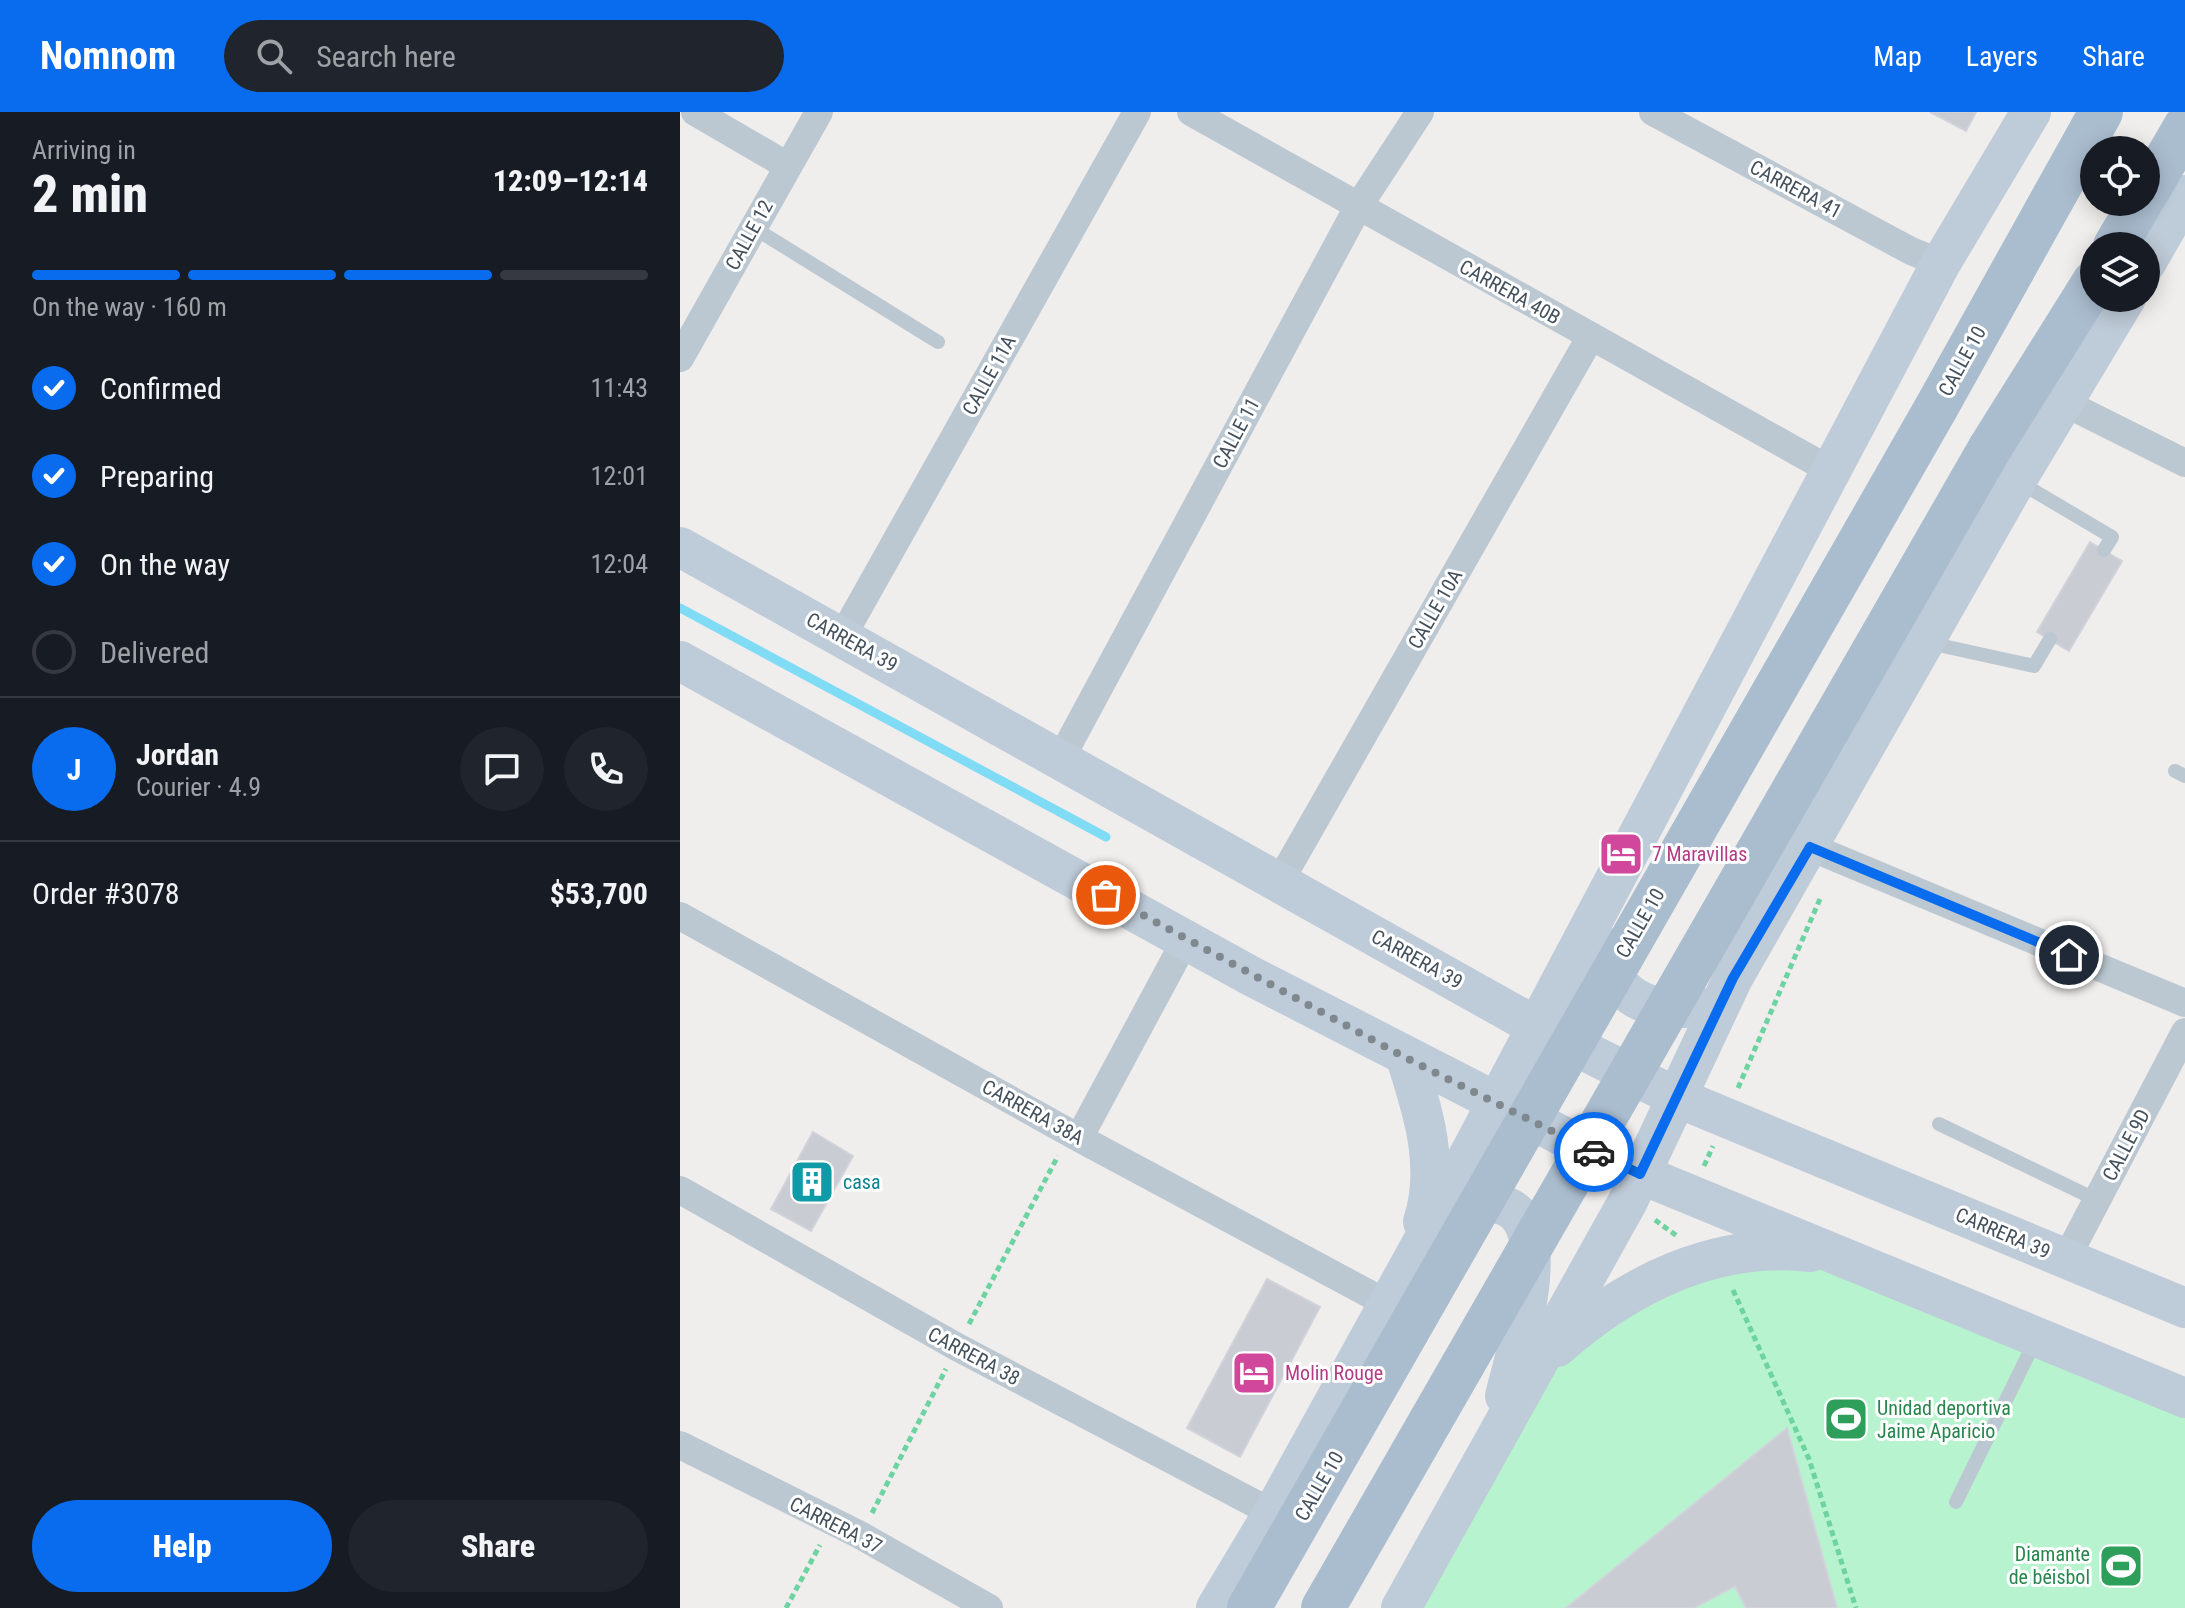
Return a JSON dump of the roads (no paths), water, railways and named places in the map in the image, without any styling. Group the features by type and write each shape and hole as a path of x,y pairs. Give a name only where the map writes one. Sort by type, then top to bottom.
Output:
{"main road":[{"name":"CALLE 10","path":"1216,1608 1273,1513 1433,1223 1941,263 2031,112"},
{"path":"2011,271 2044,157 2069,112"},
{"name":"CALLE 10","path":"1249,1608 1936,408 2101,112"},
{"path":"2160,170 2185,127"},
{"path":"2160,239 2185,195"},
{"path":"1401,1608 1640,1174 1733,978 1925,642 2003,464 2080,310"},
{"path":"1323,1608 2003,464 2065,403 2118,312"},
{"name":"CARRERA 39","path":"680,547 1537,1027 1676,1097 2185,1308"},
{"path":"680,661 1406,1058 1584,1147 1640,1174 2185,1398"},
{"path":"1608,895 1601,935 1605,962 1619,986 1641,1003 1667,1010 1695,1007 1719,993 1733,978"},
{"path":"1537,1027 1532,1056 1534,1084 1544,1110 1584,1147"},
{"path":"1406,1058 1426,1119 1431,1167 1426,1214 1412,1258"},
{"path":"1433,1223 1465,1207 1498,1205 1518,1215 1531,1236 1531,1276 1495,1439"},
{"path":"1520,1395 1550,1354 1588,1319 1630,1292 1674,1271 1726,1255 1777,1248 1840,1256"}],"street":[{"path":"695,112 788,166"},
{"name":"CALLE 12","path":"680,358 687,329 754,228 819,112"},
{"name":"CALLE 11A","path":"842,637 1137,112"},
{"name":"CARRERA 40B","path":"1191,112 1830,470"},
{"name":"CALLE 11","path":"1060,760 1358,207 1420,112"},
{"name":"CARRERA 41","path":"1653,112 1911,251 1941,263"},
{"name":"CALLE 10A","path":"1280,881 1591,336"},
{"path":"2065,403 2185,463"},
{"path":"1810,847 2185,1003"},
{"name":"CARRERA 38A","path":"680,916 1079,1138 1388,1304"},
{"path":"1079,1138 1186,939"},
{"name":"CALLE 9D","path":"2066,1259 2185,1032"},
{"name":"CARRERA 38","path":"680,1190 957,1347 1273,1513"},
{"name":"CARRERA 37","path":"680,1445 860,1535 989,1608"}],"lane":[{"path":"754,228 938,342"},
{"path":"2003,464 2112,537 2104,550"},
{"path":"1925,642 2034,666 2050,639"},
{"path":"1939,1124 2097,1200"},
{"path":"1956,1502 2037,1337"}],"waterway":[{"path":"680,608 1106,837"}],"place":[{"name":"7 Maravillas","path":"1621,854"},
{"name":"casa","path":"812,1182"},
{"name":"Molin Rouge","path":"1254,1373"},
{"name":"Unidad deportiva Jaime Aparicio","path":"1846,1419"},
{"name":"Diamante de béisbol","path":"2121,1566"}]}
